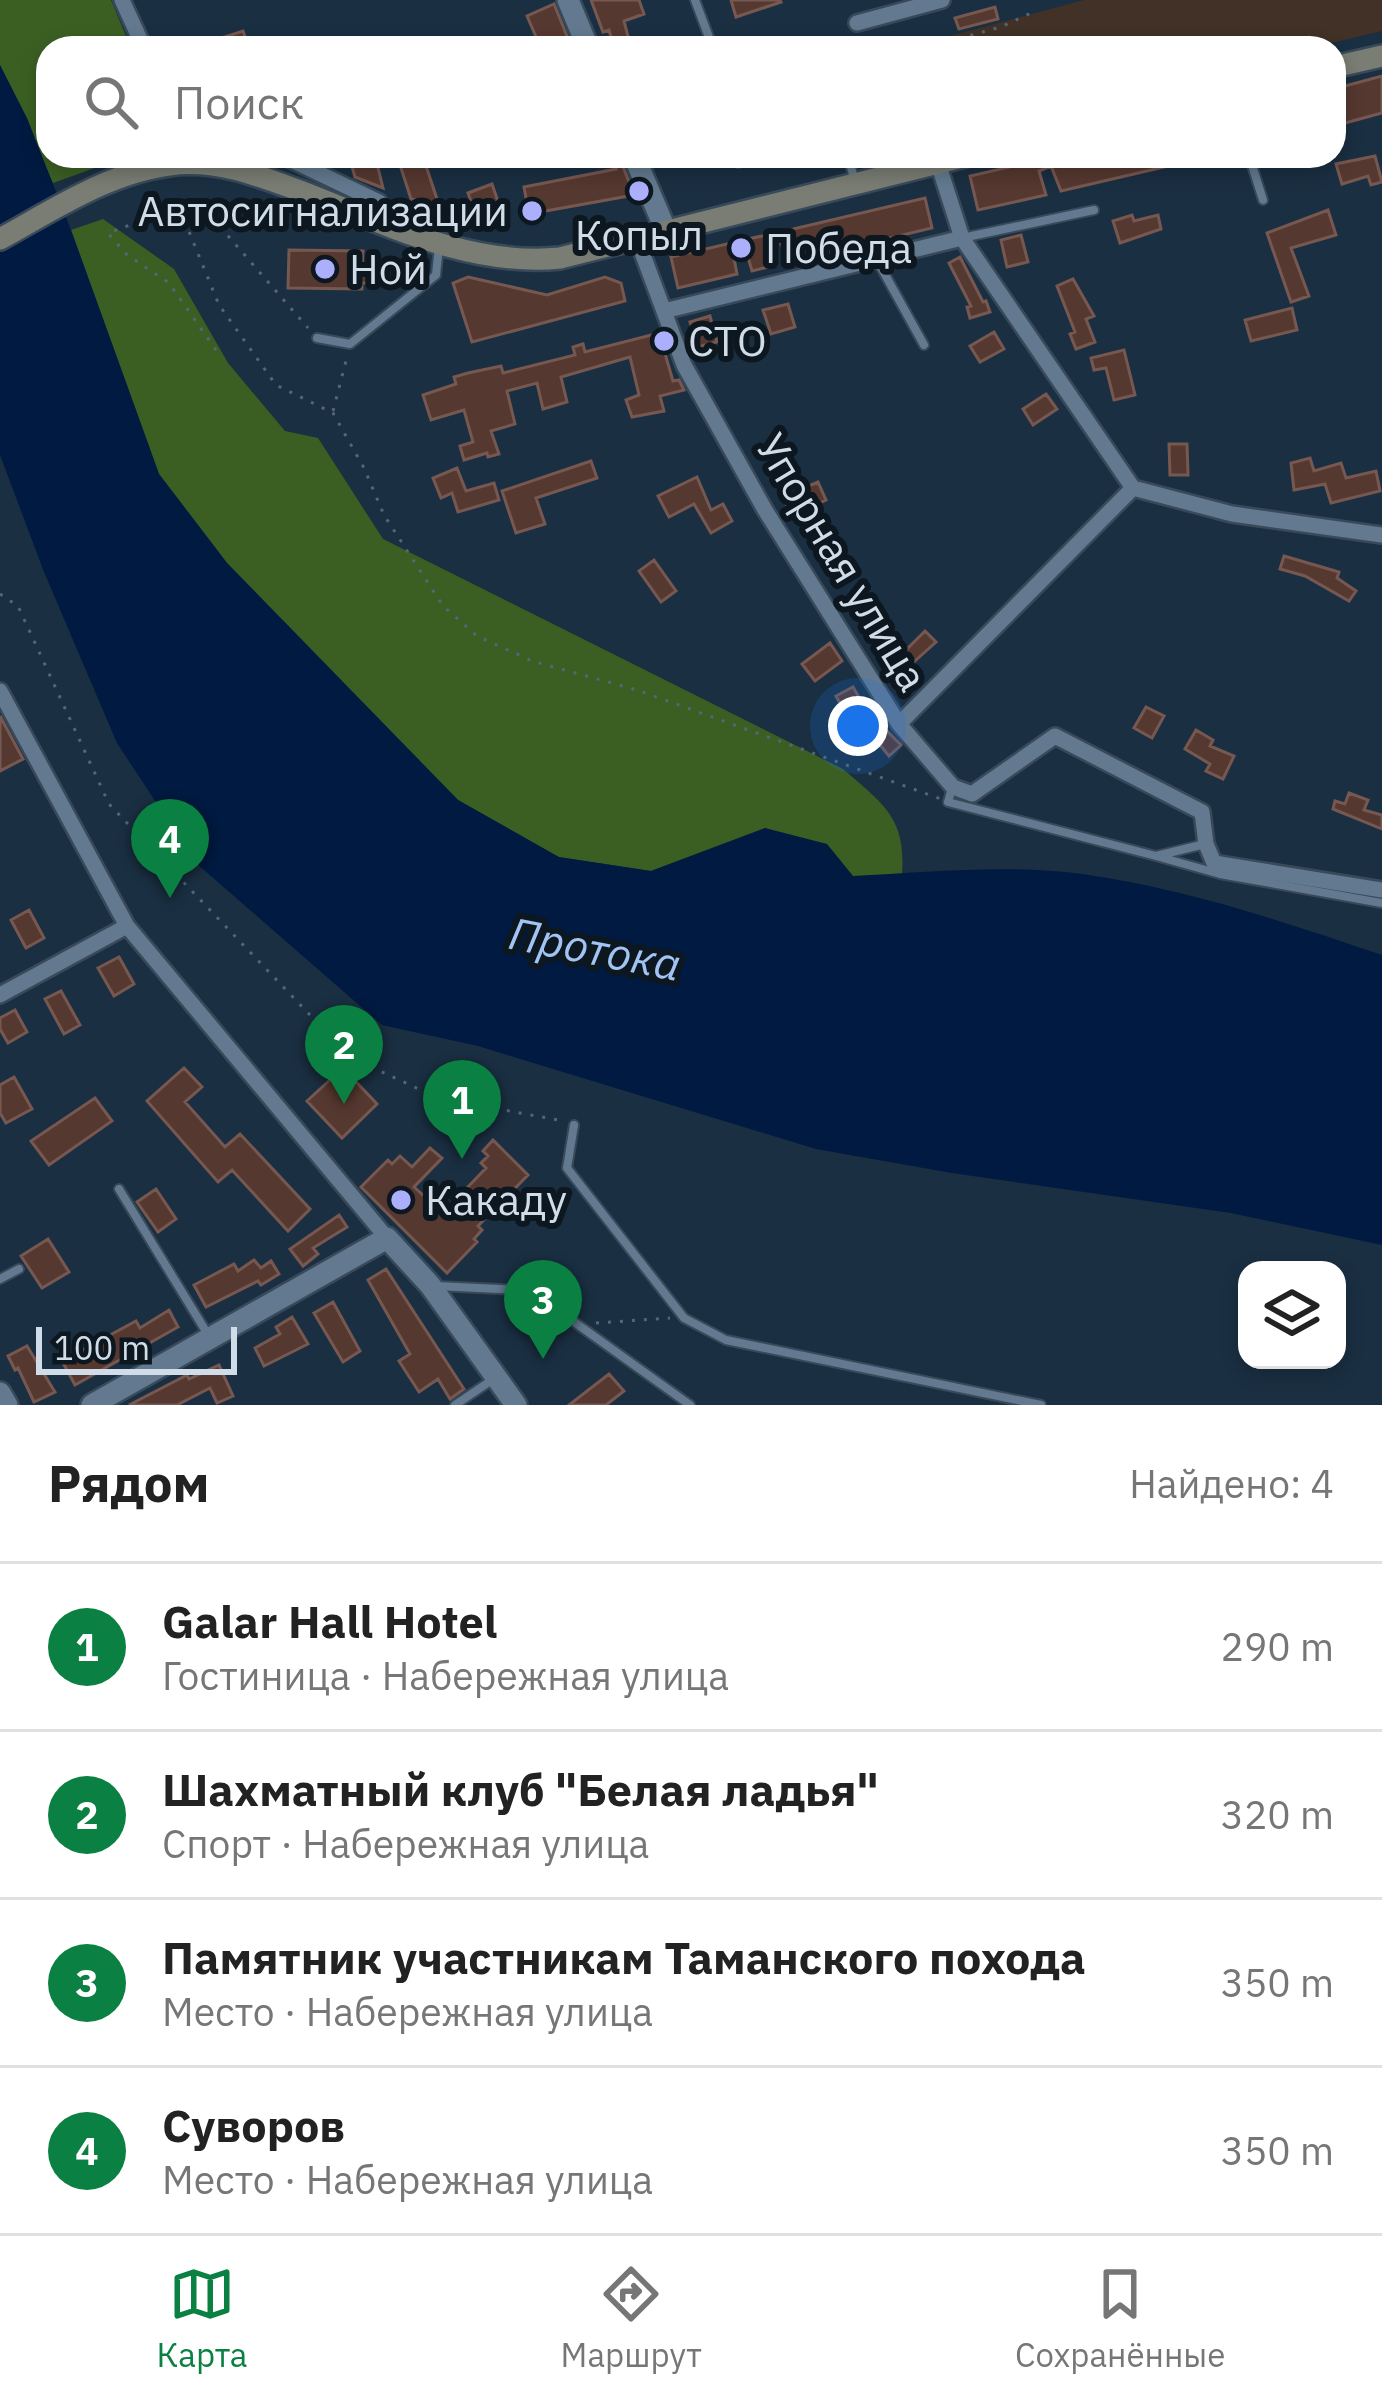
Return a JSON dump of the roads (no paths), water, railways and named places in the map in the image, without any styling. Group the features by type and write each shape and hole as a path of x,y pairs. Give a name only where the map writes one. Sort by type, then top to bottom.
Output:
{"main road":[{"path":"1346,64 1382,56"},
{"path":"0,238 87,191 152,168"},
{"path":"221,168 255,175 440,243 504,260 529,261 560,258 907,168"}],"street":[{"path":"122,0 138,36"},
{"path":"568,0 583,36"},
{"path":"857,23 942,0"},
{"path":"308,168 379,202 396,227"},
{"path":"639,168 666,231"},
{"path":"940,168 962,238 1132,488 1232,514 1382,535"},
{"path":"664,311 962,238"},
{"name":"Упорная улица","path":"637,239 685,365 765,510 899,724 951,794"},
{"path":"899,724 1132,488"},
{"path":"0,691 127,926 430,1286 516,1405"},
{"path":"951,794 972,794 1055,736 1202,812 1214,863 1382,890"},
{"path":"0,995 127,926"},
{"path":"92,1405 387,1238"},
{"path":"0,1393 7,1405"}],"lane":[{"path":"695,0 708,36"},
{"path":"852,168 856,183"},
{"path":"1253,168 1263,200"},
{"path":"962,238 1094,210"},
{"path":"317,338 350,344 436,275 440,243"},
{"path":"877,260 924,345"},
{"path":"951,794 1220,874 1382,903"},
{"path":"1156,856 1206,844"},
{"path":"574,1126 567,1168 684,1318 726,1340 1041,1405"},
{"path":"119,1189 211,1340"},
{"path":"0,1279 19,1268"},
{"path":"430,1286 540,1291 577,1324 690,1405"},
{"path":"455,1405 496,1377"}],"water":[{"name":"Протока","path":"0,65 36,141 36,168 47,168 71,230 159,474 227,563 458,800 559,857 651,871 765,828 827,844 853,876 996,869 1082,874 1196,897 1382,955 1382,1245 1231,1213 816,1149 478,1046 382,1025 196,863 117,743 0,455"}],"place":[{"name":"Копыл","path":"639,191"},
{"name":"Автосигнализации","path":"532,211"},
{"name":"Победа","path":"741,248"},
{"name":"Ной","path":"325,269"},
{"name":"СТО","path":"664,341"},
{"name":"Суворов","path":"170,898"},
{"name":"Шахматный клуб \"Белая ладья\"","path":"344,1104"},
{"name":"Galar Hall Hotel","path":"462,1159"},
{"name":"Какаду","path":"401,1200"},
{"name":"Памятник участникам Таманского похода","path":"543,1359"}]}
